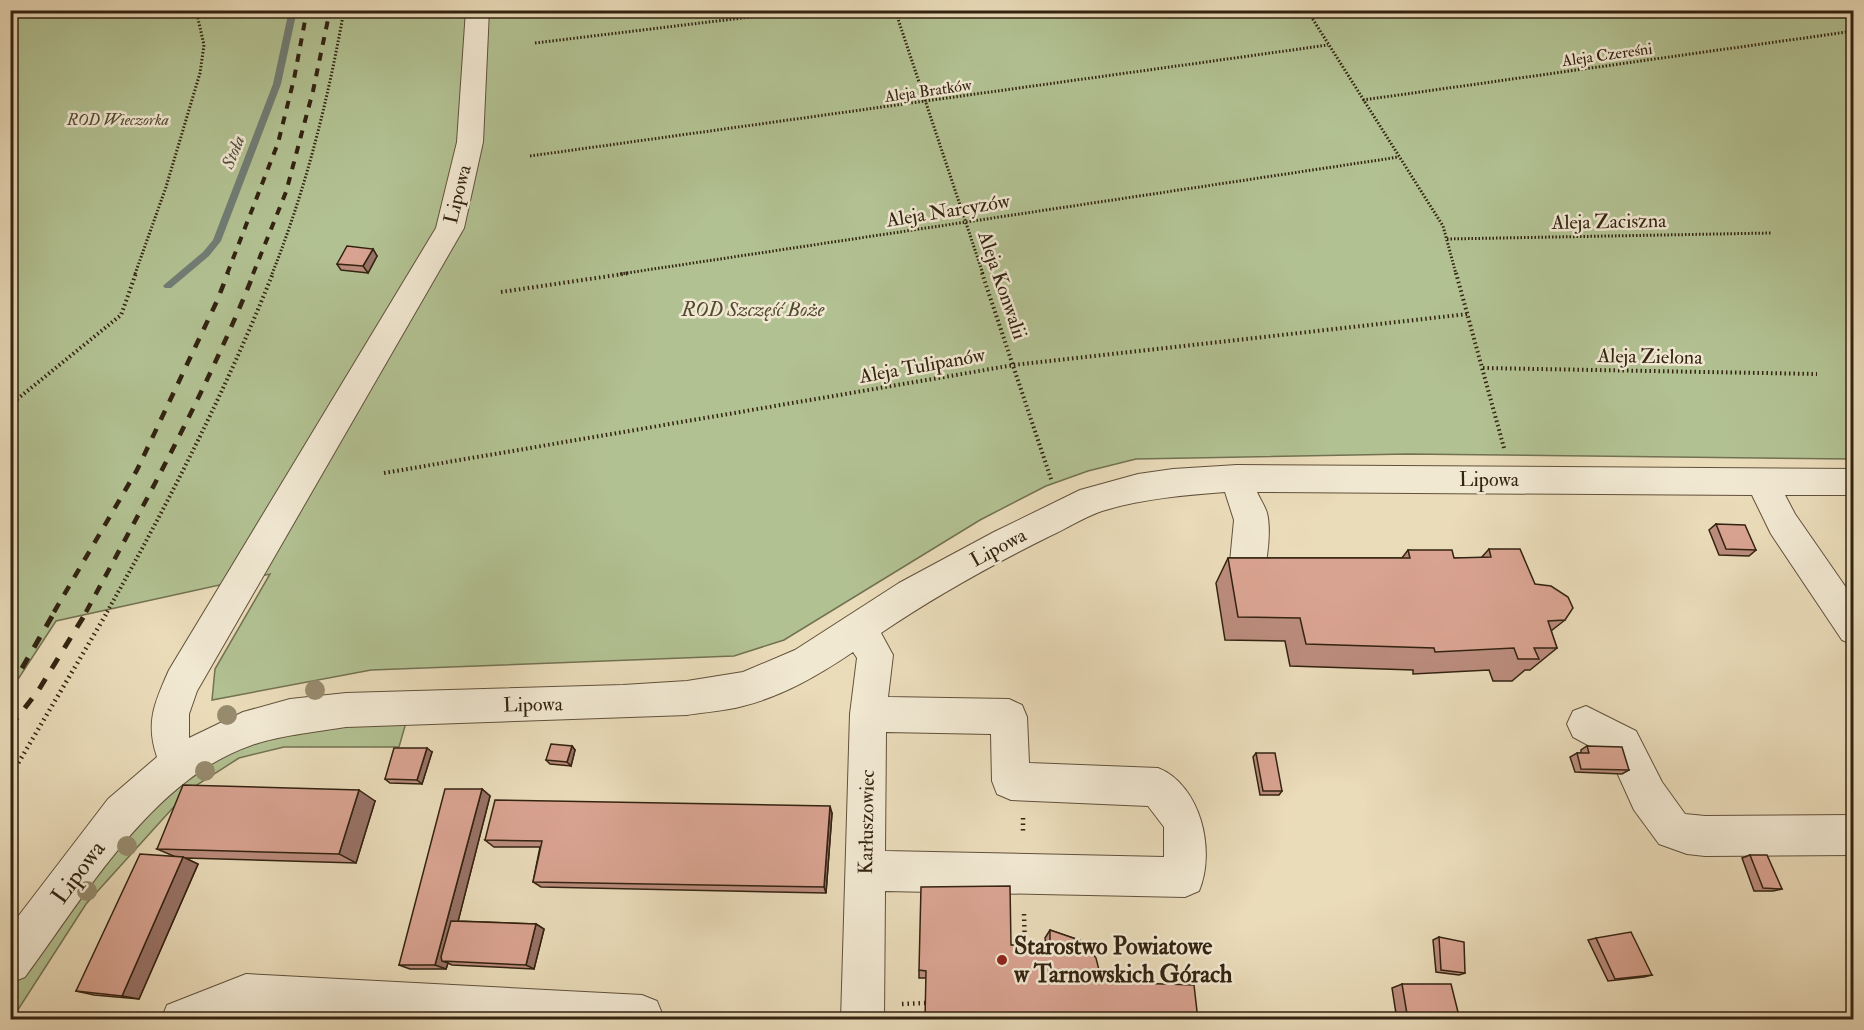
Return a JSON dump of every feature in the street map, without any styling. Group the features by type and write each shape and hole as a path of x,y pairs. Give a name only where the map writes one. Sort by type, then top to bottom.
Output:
{"street":[{"name":"Lipowa","path":"178,763 170,743 167,718 182,682 450,228 470,142 485,13"},
{"name":"Lipowa","path":"10,962 122,813 178,763 243,730 290,717 346,710 623,702 716,694 774,678 808,662 911,594 1006,542 1092,500 1138,488 1173,482 1237,478 1854,482"},
{"path":"1237,478 1238,487 1250,513 1251,538 1245,583"},
{"path":"1762,481 1783,524 1854,630"},
{"name":"Karłuszowiec","path":"858,630 875,655 868,714 865,872 878,1012"},
{"path":"865,872 1185,877 1184,821 1158,787 1011,781 1009,717 868,714"},
{"path":"1586,724 1623,744 1648,796 1673,830 1705,836 1854,835"},
{"path":"182,1020 246,995 319,1009 642,1016"}],"path":[{"path":"10,405 121,315 166,187 200,73 204,45 196,10"},
{"path":"10,777 135,563 210,417 260,306 297,209 312,157 336,62 344,10"},
{"path":"535,44 808,10"},
{"name":"Aleja Konwalii","path":"896,10 1053,485"},
{"path":"1306,10 1443,226 1504,449"},
{"name":"Aleja Czereśni","path":"1363,100 1854,31"},
{"name":"Aleja Bratków","path":"530,156 1328,45"},
{"name":"Aleja Narcyzów","path":"501,292 1399,157"},
{"name":"Aleja Zaciszna","path":"1447,239 1771,233"},
{"name":"Aleja Tulipanów","path":"384,472 1014,365 1468,314"},
{"name":"Aleja Zielona","path":"1483,368 1817,374"},
{"path":"1024,904 1025,954"},
{"path":"878,1012 925,1003"}],"green space":[{"name":"ROD Szczęść Boże","path":"10,11 1853,11 1853,459 1408,454 1136,459 1088,471 1046,486 980,520 784,640 734,656 371,670 212,700 215,669 270,574 56,621 11,690"},
{"path":"407,719 399,747 284,747 239,758 189,790 86,904 11,1019 10,991 54,926 137,818 208,759 313,724"}],"building":[{"path":"347,246 373,249 363,266 337,264"},
{"path":"1716,524 1745,525 1756,550 1726,549"},
{"path":"1489,549 1520,549 1535,584 1551,586 1568,597 1573,608 1565,620 1548,621 1557,648 1534,648 1539,659 1518,659 1514,648 1435,652 1434,648 1306,644 1300,618 1238,617 1228,558 1410,558 1408,550 1452,550 1454,558 1491,557"},
{"path":"551,744 572,746 567,762 546,760"},
{"path":"1587,746 1622,747 1629,770 1581,769 1577,753 1589,753"},
{"path":"394,748 427,748 417,780 385,779"},
{"path":"1256,753 1275,753 1282,791 1263,791"},
{"path":"183,785 359,790 339,854 157,849"},
{"path":"445,789 482,789 435,965 399,965"},
{"path":"495,800 830,806 824,887 533,882 542,841 485,840"},
{"path":"140,854 183,857 122,996 76,991"},
{"path":"1750,855 1767,855 1782,889 1763,888"},
{"name":"Starostwo Powiatowe w Tarnowskich Górach","path":"1010,886 1011,945 1050,947 1050,930 1082,941 1096,958 1102,982 1194,985 1198,1020 925,1020 926,971 919,970 921,887"},
{"path":"451,921 536,924 526,965 442,961 441,957"},
{"path":"1631,932 1652,975 1615,979 1596,938"},
{"path":"1439,937 1464,942 1465,973 1441,970"},
{"path":"1402,984 1451,984 1460,1020 1408,1020"}],"waterway":[{"name":"Stoła","path":"168,286 206,254 217,241 277,84 293,10"}],"railway":[{"path":"227,274 278,143 294,79 307,10"},
{"path":"253,274 286,192 313,91 330,10"},
{"path":"54,612 137,470 228,273"},
{"path":"86,612 196,402 254,273"},
{"path":"10,689 55,611"},
{"path":"10,727 38,691 87,611"}],"place":[{"name":"Starostwo Powiatowe w Tarnowskich Górach","path":"1002,960"}],"park label":[{"name":"ROD Wieczorka","path":"118,119"}]}
